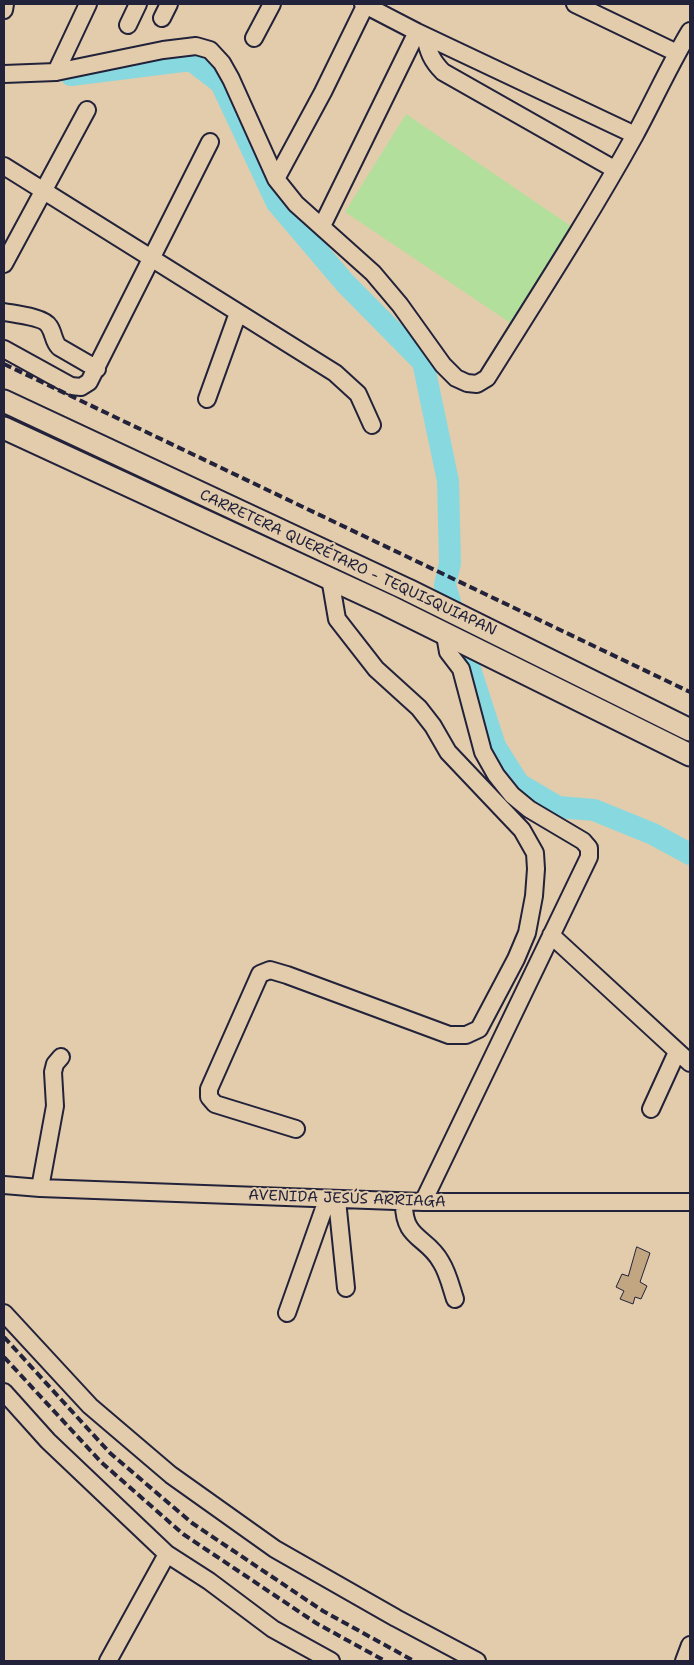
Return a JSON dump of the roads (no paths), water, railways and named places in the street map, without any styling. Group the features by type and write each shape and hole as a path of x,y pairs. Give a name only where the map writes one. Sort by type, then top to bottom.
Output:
{"main road":[{"name":"CARRETERA QUERÉTARO - TEQUISQUIAPAN","path":"4,401 499,635 690,730"},
{"name":"CARRETERA QUERÉTARO - TEQUISQUIAPAN","path":"4,428 387,605 690,754"}],"street":[{"path":"56,72 88,4"},
{"path":"128,25 138,4"},
{"path":"254,38 272,4"},
{"path":"276,179 323,92 365,4 421,34 635,135"},
{"path":"575,4 677,53"},
{"path":"4,74 56,72 163,50 196,46 210,50 222,63 231,79 276,179 296,204 373,273 400,305 443,365 456,378 467,384 477,384 486,378 554,270 635,135 690,30"},
{"path":"421,34 434,63 443,72 614,170"},
{"path":"322,226 421,34"},
{"path":"4,264 87,110"},
{"path":"4,350 70,386 81,387 89,382 210,142"},
{"path":"4,166 151,257 238,314 336,373 358,394 372,425"},
{"path":"4,312 43,320 49,325 59,347 97,369"},
{"path":"207,398 238,314"},
{"path":"296,1129 215,1104 209,1097 209,1089 260,974 270,970 287,975 449,1035 466,1035 479,1028 516,959 527,933 534,896 536,868 536,853 522,830 448,752 433,726 419,708 376,668 337,619 330,578"},
{"path":"423,1202 589,857 589,848 583,841 529,810 512,795 496,775 483,752 461,669 448,652 447,636"},
{"path":"551,935 684,1058 651,1109"},
{"path":"40,1188 55,1106 53,1072 55,1064 61,1057"},
{"name":"AVENIDA JESÚS ARRIAGA","path":"4,1185 404,1202 690,1202"},
{"path":"332,1200 346,1288"},
{"path":"286,1313 332,1200"},
{"path":"404,1202 407,1226 416,1237 434,1251 442,1263 455,1299"},
{"path":"4,1313 90,1406 172,1475 275,1550 477,1661"},
{"path":"4,1392 48,1441 168,1554 273,1629 331,1661"},
{"path":"108,1661 168,1554"},
{"path":"684,1661 690,1645"}],"waterway":[{"path":"71,75 191,60 221,83 277,203 345,283 423,362 448,481 450,563 445,585 495,746 519,784 558,807 594,810 653,834 690,854"}],"railway":[{"path":"4,364 690,692"},
{"path":"4,1337 110,1453 192,1523 323,1611 414,1661"},
{"path":"4,1357 101,1462 183,1534 316,1623 385,1661"}]}
